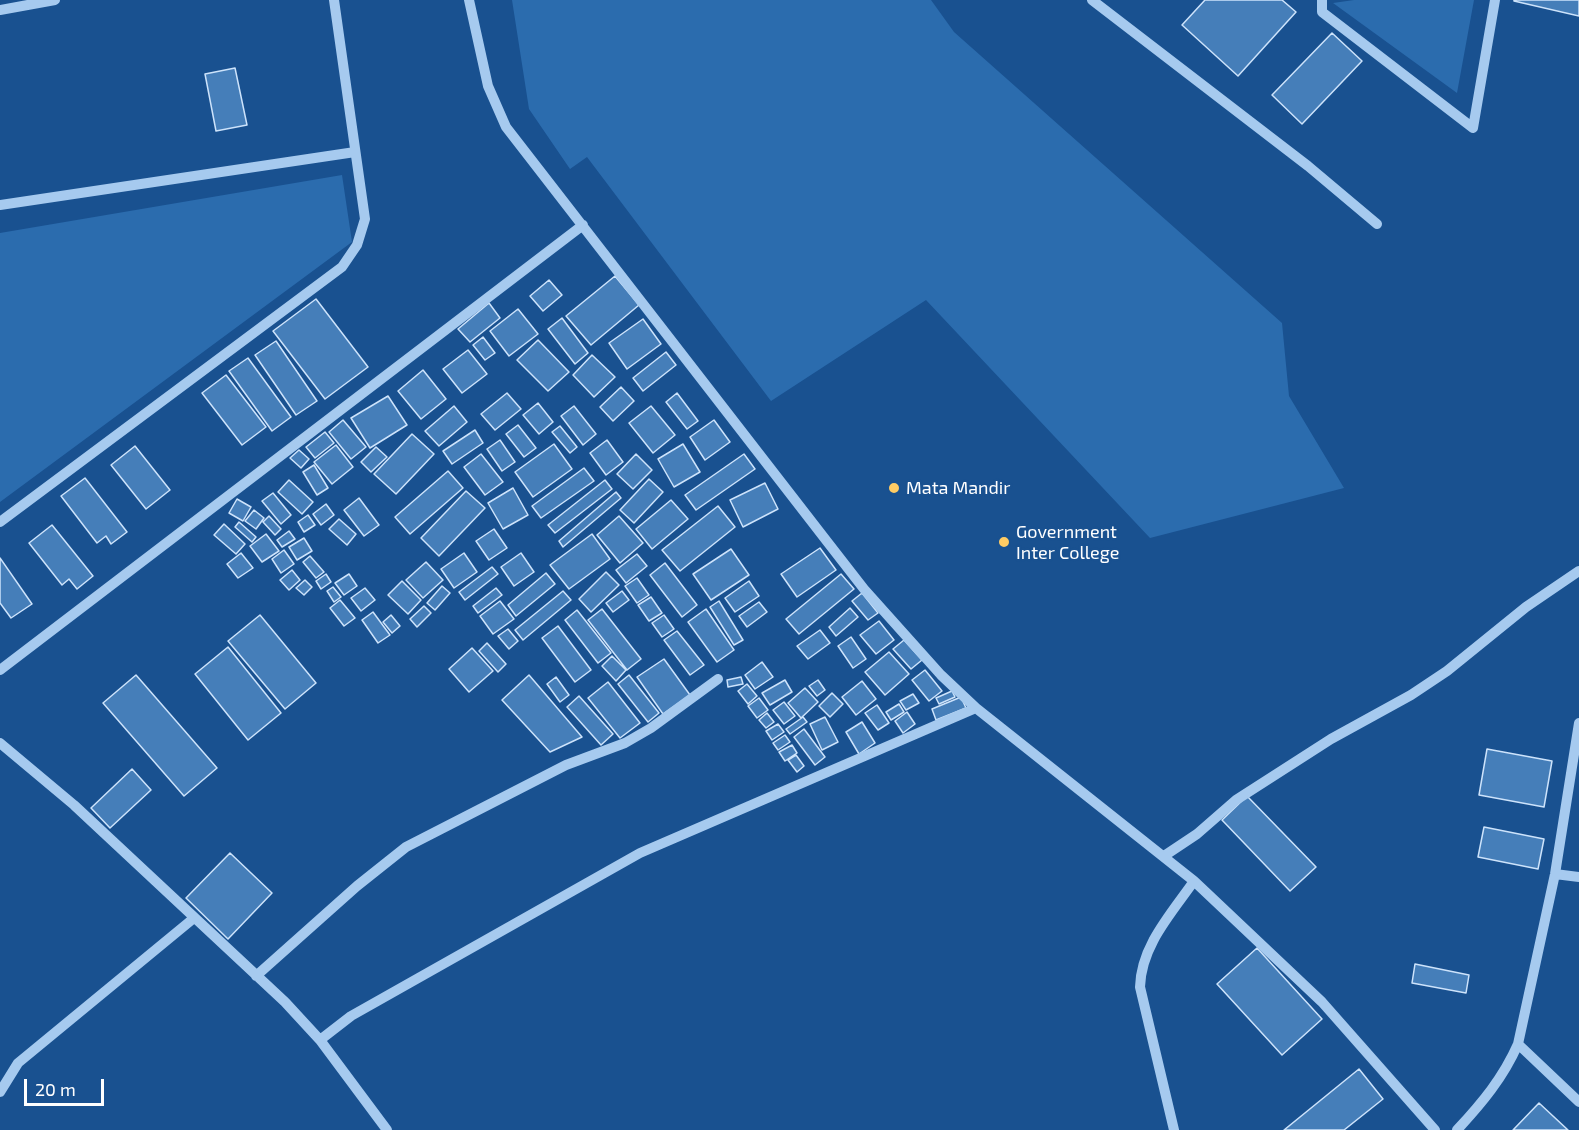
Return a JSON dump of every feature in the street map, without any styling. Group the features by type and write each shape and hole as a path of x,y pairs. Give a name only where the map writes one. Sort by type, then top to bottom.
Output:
{"street":[{"path":"0,10 55,0"},
{"path":"0,522 342,267 357,245 365,219 334,0"},
{"path":"470,0 488,86 506,127 864,589 941,675 976,708 1194,881 1322,1002 1435,1130"},
{"path":"1092,0 1308,166 1377,224"},
{"path":"1320,0 1322,12 1473,128 1495,0"},
{"path":"0,205 355,152"},
{"path":"0,670 583,225"},
{"path":"1164,856 1197,834 1236,800 1331,739 1411,695 1447,671 1526,607 1579,571"},
{"path":"256,976 357,885 406,847 566,765 634,738 677,711 718,679"},
{"path":"320,1040 351,1016 640,853 976,708"},
{"path":"1457,1130 1488,1096 1508,1066 1518,1044 1555,874 1579,723"},
{"path":"0,743 74,805 256,976 320,1040 387,1130"},
{"path":"1555,874 1579,877"},
{"path":"1174,1130 1140,987 1141,966 1153,940 1194,881"},
{"path":"0,1092 18,1063 194,918"},
{"path":"1518,1044 1579,1102"}],"shaded area":[{"path":"512,0 931,0 954,32 1282,323 1289,396 1344,488 1150,538 926,300 771,401 587,157 570,169 529,109"},
{"path":"1354,0 1474,0 1457,93 1333,3"},
{"path":"342,175 352,242 0,502 0,233"}],"building":[{"path":"1205,0 1282,0 1296,12 1238,76 1182,25"},
{"path":"1579,0 1579,16 1514,1"},
{"path":"1332,33 1362,61 1302,124 1272,95"},
{"path":"235,68 247,125 216,131 205,74"},
{"path":"615,276 639,305 591,345 566,316"},
{"path":"549,280 562,295 543,311 530,296"},
{"path":"316,299 368,367 325,399 273,331"},
{"path":"489,303 500,318 470,342 458,329"},
{"path":"518,309 538,334 509,356 490,331"},
{"path":"562,318 588,353 575,364 548,329"},
{"path":"643,319 661,344 627,369 609,343"},
{"path":"483,337 495,353 485,360 473,345"},
{"path":"538,340 569,372 548,391 517,360"},
{"path":"276,341 317,401 296,415 255,355"},
{"path":"468,350 487,374 462,393 443,369"},
{"path":"666,352 676,365 643,391 633,378"},
{"path":"592,355 615,377 594,397 573,375"},
{"path":"248,358 291,417 272,431 229,371"},
{"path":"423,370 446,399 421,419 398,391"},
{"path":"226,375 266,427 242,445 202,393"},
{"path":"621,387 634,401 613,421 600,407"},
{"path":"507,393 521,409 495,430 481,414"},
{"path":"677,393 698,421 687,429 666,402"},
{"path":"388,396 407,425 370,448 351,418"},
{"path":"538,403 553,422 539,434 523,415"},
{"path":"454,406 467,422 439,446 425,431"},
{"path":"574,406 596,434 583,445 561,416"},
{"path":"651,406 675,435 653,453 629,423"},
{"path":"343,420 366,447 351,459 329,432"},
{"path":"714,420 730,442 705,460 690,437"},
{"path":"518,425 536,448 524,457 506,434"},
{"path":"560,426 577,447 570,453 552,432"},
{"path":"475,430 483,443 452,464 443,451"},
{"path":"325,432 334,443 315,458 306,447"},
{"path":"412,434 434,454 396,494 374,474"},
{"path":"500,440 515,462 502,471 487,449"},
{"path":"607,440 623,462 606,475 590,453"},
{"path":"554,444 572,469 533,497 515,472"},
{"path":"683,444 700,472 674,487 658,459"},
{"path":"336,445 353,467 332,484 314,462"},
{"path":"135,446 170,490 146,509 111,465"},
{"path":"376,447 387,457 371,472 361,462"},
{"path":"299,450 309,459 301,468 290,458"},
{"path":"481,454 503,482 485,495 464,467"},
{"path":"636,454 652,470 633,489 617,474"},
{"path":"744,454 755,469 696,510 685,495"},
{"path":"314,465 328,488 317,495 303,472"},
{"path":"584,468 594,481 541,518 532,506"},
{"path":"448,471 463,488 410,534 395,517"},
{"path":"85,478 127,532 111,544 106,536 97,543 61,496"},
{"path":"649,479 663,492 634,523 620,510"},
{"path":"289,480 313,502 302,514 278,492"},
{"path":"605,480 612,489 555,533 548,525"},
{"path":"765,483 778,509 743,527 730,500"},
{"path":"513,488 528,515 503,529 488,503"},
{"path":"466,491 485,508 439,556 421,538"},
{"path":"616,492 621,498 563,547 559,541"},
{"path":"273,493 291,515 281,524 262,501"},
{"path":"359,498 379,525 364,536 344,510"},
{"path":"237,499 251,507 243,521 229,513"},
{"path":"671,500 688,519 652,549 636,529"},
{"path":"326,504 334,515 321,525 313,514"},
{"path":"718,506 735,527 680,571 662,550"},
{"path":"254,510 264,518 256,529 245,521"},
{"path":"308,515 315,525 304,532 298,522"},
{"path":"269,516 281,529 275,535 263,522"},
{"path":"619,516 643,543 620,563 597,535"},
{"path":"339,519 356,534 347,545 329,529"},
{"path":"239,522 256,537 252,542 235,527"},
{"path":"224,524 245,544 236,554 214,535"},
{"path":"52,525 93,576 77,589 69,579 62,585 29,543"},
{"path":"494,529 507,548 489,560 476,541"},
{"path":"289,531 295,539 282,547 277,540"},
{"path":"266,534 279,551 262,562 250,546"},
{"path":"592,534 610,559 569,589 550,565"},
{"path":"304,538 312,551 297,560 289,547"},
{"path":"820,548 836,570 797,597 781,574"},
{"path":"731,549 749,575 711,600 693,574"},
{"path":"284,550 294,564 281,573 272,559"},
{"path":"241,553 253,568 238,578 227,564"},
{"path":"464,553 477,572 454,588 441,569"},
{"path":"521,553 534,572 514,586 501,567"},
{"path":"637,554 647,566 626,583 616,570"},
{"path":"310,556 324,572 316,578 303,562"},
{"path":"0,558 32,604 11,618 0,603"},
{"path":"426,562 443,580 423,598 406,580"},
{"path":"665,563 697,605 682,617 650,575"},
{"path":"492,567 498,574 465,600 459,592"},
{"path":"292,570 300,580 289,590 280,580"},
{"path":"606,572 619,585 591,612 579,599"},
{"path":"546,573 555,584 516,616 508,605"},
{"path":"326,574 331,582 321,589 316,581"},
{"path":"349,574 357,586 344,595 335,583"},
{"path":"841,574 854,589 799,634 786,619"},
{"path":"637,578 649,595 637,603 625,586"},
{"path":"305,580 312,587 304,595 296,588"},
{"path":"402,581 421,600 408,614 388,595"},
{"path":"749,581 759,596 735,612 725,598"},
{"path":"442,586 450,593 435,610 427,603"},
{"path":"333,587 341,597 334,602 327,591"},
{"path":"365,588 375,600 361,611 351,598"},
{"path":"496,588 502,595 478,613 473,606"},
{"path":"563,591 571,600 523,640 515,630"},
{"path":"622,591 629,600 613,612 606,603"},
{"path":"862,593 878,613 868,620 852,601"},
{"path":"651,597 662,613 649,621 638,605"},
{"path":"340,600 355,618 344,626 330,608"},
{"path":"500,601 514,619 493,634 480,616"},
{"path":"719,601 743,640 734,645 710,607"},
{"path":"759,602 767,612 747,627 739,616"},
{"path":"424,606 431,613 417,627 410,619"},
{"path":"850,608 858,617 836,636 829,627"},
{"path":"602,609 641,659 627,670 588,620"},
{"path":"706,609 734,650 717,662 688,622"},
{"path":"577,610 611,653 598,663 565,620"},
{"path":"373,612 390,635 378,643 362,620"},
{"path":"260,615 316,683 285,709 228,641"},
{"path":"391,615 400,626 392,633 383,622"},
{"path":"664,615 674,629 662,637 652,623"},
{"path":"879,621 894,640 876,654 860,635"},
{"path":"558,626 591,670 575,682 542,638"},
{"path":"508,629 518,641 509,649 498,636"},
{"path":"820,630 830,643 808,659 797,646"},
{"path":"677,631 704,665 690,675 664,640"},
{"path":"851,637 866,659 853,668 838,646"},
{"path":"904,640 922,660 911,669 893,649"},
{"path":"487,643 506,664 498,672 479,651"},
{"path":"228,647 281,713 248,740 195,674"},
{"path":"472,648 493,671 469,692 449,669"},
{"path":"889,652 909,674 885,695 865,672"},
{"path":"612,656 626,670 616,681 602,666"},
{"path":"664,659 690,695 663,714 637,677"},
{"path":"762,662 773,677 755,689 745,675"},
{"path":"925,670 942,691 929,701 912,680"},
{"path":"136,675 217,768 184,796 103,703"},
{"path":"529,675 582,737 550,752 502,700"},
{"path":"629,675 659,713 648,722 618,684"},
{"path":"556,677 569,695 560,702 547,684"},
{"path":"741,677 743,684 728,687 727,680"},
{"path":"785,680 792,692 770,705 762,693"},
{"path":"818,680 825,690 817,696 809,686"},
{"path":"862,681 876,699 856,715 842,697"},
{"path":"608,682 640,723 620,738 588,698"},
{"path":"747,684 757,696 748,704 738,691"},
{"path":"805,688 818,702 801,718 788,703"},
{"path":"952,691 955,697 939,704 936,698"},
{"path":"832,693 843,704 830,717 819,706"},
{"path":"913,694 919,703 906,710 900,701"},
{"path":"579,696 613,734 601,745 567,707"},
{"path":"961,697 966,708 936,720 932,709"},
{"path":"759,698 768,710 757,718 748,706"},
{"path":"784,702 795,716 784,724 773,710"},
{"path":"899,704 904,712 891,720 886,712"},
{"path":"877,705 889,723 878,730 865,713"},
{"path":"907,712 915,724 903,733 895,721"},
{"path":"767,713 774,722 766,728 759,720"},
{"path":"803,717 807,722 790,734 786,729"},
{"path":"825,717 838,742 822,750 810,724"},
{"path":"862,722 875,743 859,754 846,732"},
{"path":"778,724 784,732 772,740 766,731"},
{"path":"804,729 825,757 815,765 794,737"},
{"path":"785,735 790,742 778,750 773,743"},
{"path":"792,745 797,753 785,761 779,752"},
{"path":"1487,749 1552,761 1544,807 1479,795"},
{"path":"796,755 804,766 797,772 788,760"},
{"path":"132,769 151,790 110,828 91,808"},
{"path":"1247,796 1316,867 1290,891 1222,820"},
{"path":"1484,827 1544,839 1538,869 1478,857"},
{"path":"230,853 272,893 228,939 186,898"},
{"path":"1257,948 1322,1019 1282,1055 1217,984"},
{"path":"1415,964 1469,975 1466,993 1412,983"},
{"path":"1359,1069 1383,1099 1344,1130 1284,1130"},
{"path":"1539,1103 1568,1130 1513,1130"}],"place":[{"name":"Mata Mandir","path":"894,488"},
{"name":"Government Inter College","path":"1004,542"}]}
